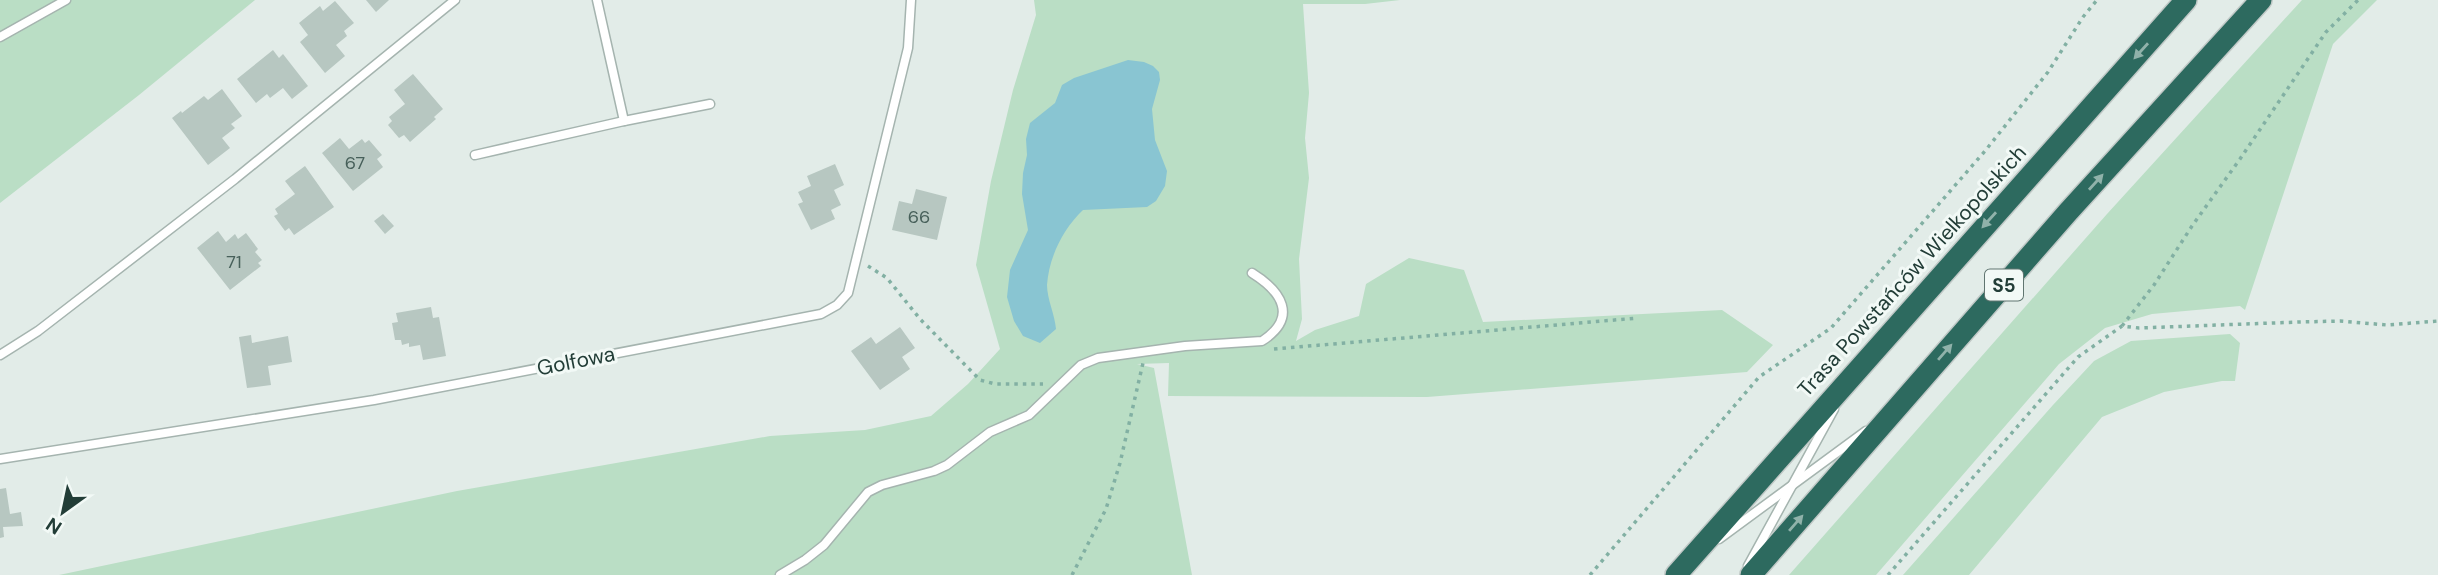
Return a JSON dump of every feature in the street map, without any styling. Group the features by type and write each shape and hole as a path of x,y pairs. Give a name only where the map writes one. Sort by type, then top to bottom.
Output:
{"highway":[{"name":"Trasa Powstańców Wielkopolskich","path":"1681,570 2186,0"},
{"name":"S5","path":"1751,575 2068,212 2261,0"}],"lane":[{"path":"0,37 66,0"},
{"path":"0,355 38,331 235,180 455,0"},
{"path":"597,0 624,121"},
{"name":"Golfowa","path":"0,460 374,400 821,314 836,305 848,293 908,48 911,0"},
{"path":"475,155 710,104"},
{"path":"780,575 805,561 824,545 868,492 947,465 990,432 1029,415 1081,365 1098,358 1185,346 1262,341 1273,334 1281,321 1283,305 1277,291 1252,273"},
{"path":"1743,575 1854,373"},
{"path":"1681,570 1895,409"}],"path":[{"path":"1590,575 1759,377 1831,328 1840,318 1985,151 2048,72 2082,17 2097,0"},
{"path":"1888,575 2078,358 2122,327 2154,285 2326,32 2358,0"},
{"path":"857,259 887,278 920,319 979,380 996,384 1062,384"},
{"path":"1270,350 1638,318"},
{"path":"2122,327 2340,321 2387,325 2438,321"},
{"path":"1072,575 1105,509 1120,463 1143,362 1153,360"}],"green space":[{"path":"0,0 255,0 0,203"},
{"path":"1034,0 1400,0 1365,4 1303,4 1309,93 1305,138 1309,178 1299,259 1302,319 1296,341 1315,330 1359,316 1366,284 1409,258 1464,270 1483,322 1722,310 1773,345 1747,372 1427,397 1168,396 1169,363 1137,364 1154,368 1192,575 59,575 457,491 770,436 865,430 931,416 968,384 1000,349 976,265 991,181 1013,90 1036,15"},
{"path":"2302,0 2377,0 2333,44 2245,310 2240,306 2152,314 2105,328 2059,364 1876,575 1789,575 2107,214"},
{"path":"2230,334 2240,343 2235,381 2164,392 2102,417 1969,575 1903,575 2094,361 2131,341"}],"water":[{"path":"1128,60 1144,62 1159,72 1160,80 1152,109 1155,140 1167,171 1165,186 1156,201 1147,207 1083,210 1076,218 1058,244 1048,275 1047,290 1056,329 1040,343 1023,336 1014,321 1007,297 1010,270 1028,230 1022,194 1027,155 1026,139 1030,123 1055,103 1062,85 1074,78"}],"building":[{"path":"366,0 389,0 376,12"},
{"path":"335,1 354,23 344,31 347,36 336,45 345,56 325,73 300,42 308,35 299,23 320,6 323,11"},
{"path":"273,50 279,58 283,54 308,86 292,99 283,88 270,98 267,94 256,103 237,79"},
{"path":"413,74 443,109 434,117 436,119 410,142 404,135 399,138 388,125 392,121 389,117 405,104 394,90"},
{"path":"222,89 242,116 231,124 235,128 222,138 230,148 208,165 172,118 204,96 208,100"},
{"path":"340,138 349,149 362,139 365,143 369,140 382,155 377,159 383,167 353,191 322,153"},
{"path":"835,164 844,185 834,190 841,205 831,210 835,219 811,230 798,204 803,202 798,192 811,186 807,176"},
{"path":"305,166 334,207 294,235 289,228 285,231 274,216 278,214 275,209 295,194 285,181"},
{"path":"916,189 947,197 937,240 892,230 899,201 912,204"},
{"path":"383,214 394,226 385,234 374,221"},
{"path":"218,231 226,242 235,234 238,239 246,233 258,249 255,252 262,260 258,263 261,266 230,290 197,248"},
{"path":"431,307 433,318 439,317 446,356 423,360 420,345 409,347 409,343 402,345 401,340 395,340 392,323 398,322 396,313"},
{"path":"900,327 915,348 902,357 910,369 880,390 851,351 871,337 876,344"},
{"path":"251,335 252,343 288,336 292,362 268,366 271,385 247,388 239,337"},
{"path":"6,488 10,514 21,512 23,526 3,527 4,537 0,538 0,489"}]}
